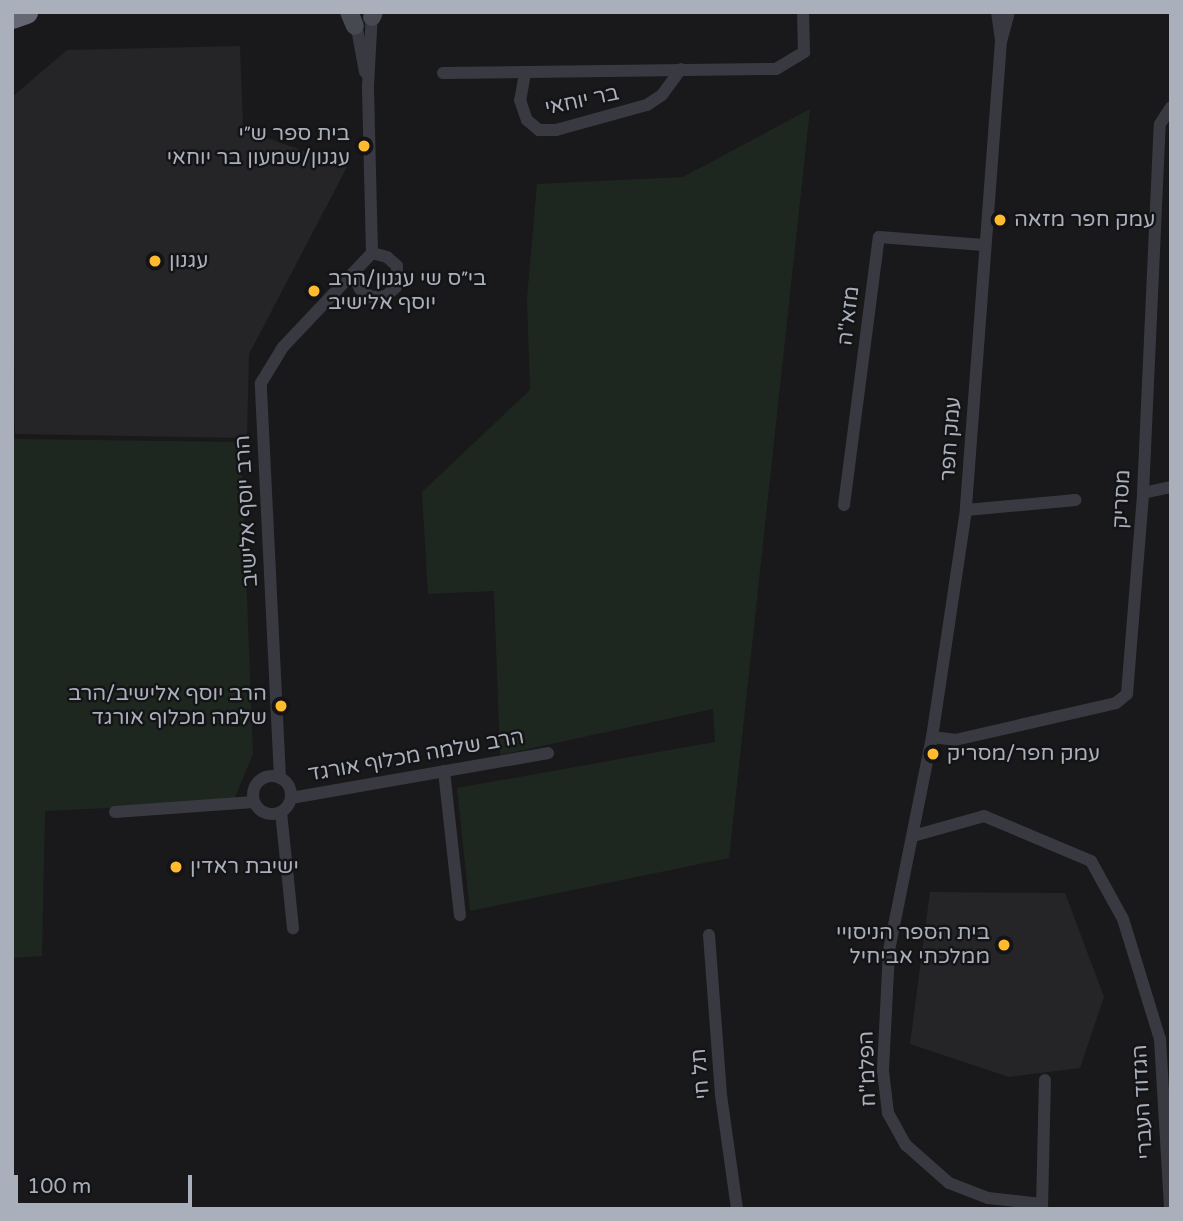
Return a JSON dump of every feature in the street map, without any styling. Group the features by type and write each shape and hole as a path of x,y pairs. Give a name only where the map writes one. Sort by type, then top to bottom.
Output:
{"highway":[{"path":"12,17 26,12"}],"street":[{"name":"בר יוחאי","path":"443,74 776,69 794,61 803,52 803,12"},
{"name":"עמק חפר","path":"997,12 1001,41"},
{"name":"עמק חפר","path":"913,836 932,737 966,510 1001,41 1009,12"},
{"path":"372,253 387,257 397,266 396,287 386,296 372,297 360,289 354,276 372,253 368,86 373,14"},
{"path":"353,17 368,86"},
{"name":"בר יוחאי","path":"525,73 520,100 527,120 539,130 556,130 647,105 663,94 681,69"},
{"name":"מסריק","path":"932,737 955,740 1116,702 1127,694 1143,493 1160,124 1171,107"},
{"name":"מזא\"ה","path":"845,505 879,237 984,245"},
{"name":"הרב יוסף אלישיב","path":"280,778 261,383 283,347 354,276"},
{"path":"1143,493 1171,487"},
{"path":"966,510 1076,500"},
{"name":"הרב שלמה מכלוף אורגד","path":"291,798 548,752"},
{"path":"444,771 460,915"},
{"path":"281,812 262,812 254,802 257,784 268,777 280,778 289,786 291,798 281,812 293,928"},
{"path":"116,811 254,802"},
{"name":"הגדוד העברי","path":"913,836 984,816 1091,861 1123,919 1160,1039 1170,1209"},
{"name":"הפלמ\"ח","path":"913,836 889,951 883,1071 888,1113 906,1145 949,1182 988,1198 1042,1206"},
{"name":"תל חי","path":"709,935 721,1095 737,1209"},
{"path":"1042,1206 1045,1080"}],"shaded area":[{"name":"עגנון","path":"240,46 243,129 347,167 249,354 247,438 15,434 12,97 67,50"},
{"path":"810,109 729,858 470,911 457,788 715,742 713,709 500,755 494,591 428,594 422,492 530,390 527,298 537,184 683,177"},
{"path":"12,439 241,442 253,754 233,802 45,811 42,956 12,958"},
{"name":"בית הספר הניסויי ממלכתי אביחיל","path":"930,892 1065,893 1104,997 1080,1068 1009,1077 910,1044"}],"place":[{"name":"בית ספר ש״י עגנון/שמעון בר יוחאי","path":"364,146"},
{"name":"עמק חפר מזאה","path":"1000,220"},
{"name":"עגנון","path":"155,261"},
{"name":"בי״ס שי עגנון/הרב יוסף אלישיב","path":"314,291"},
{"name":"הרב יוסף אלישיב/הרב שלמה מכלוף אורגד","path":"281,706"},
{"name":"עמק חפר/מסריק","path":"933,754"},
{"name":"ישיבת ראדין","path":"176,867"},
{"name":"בית הספר הניסויי ממלכתי אביחיל","path":"1004,945"}]}
